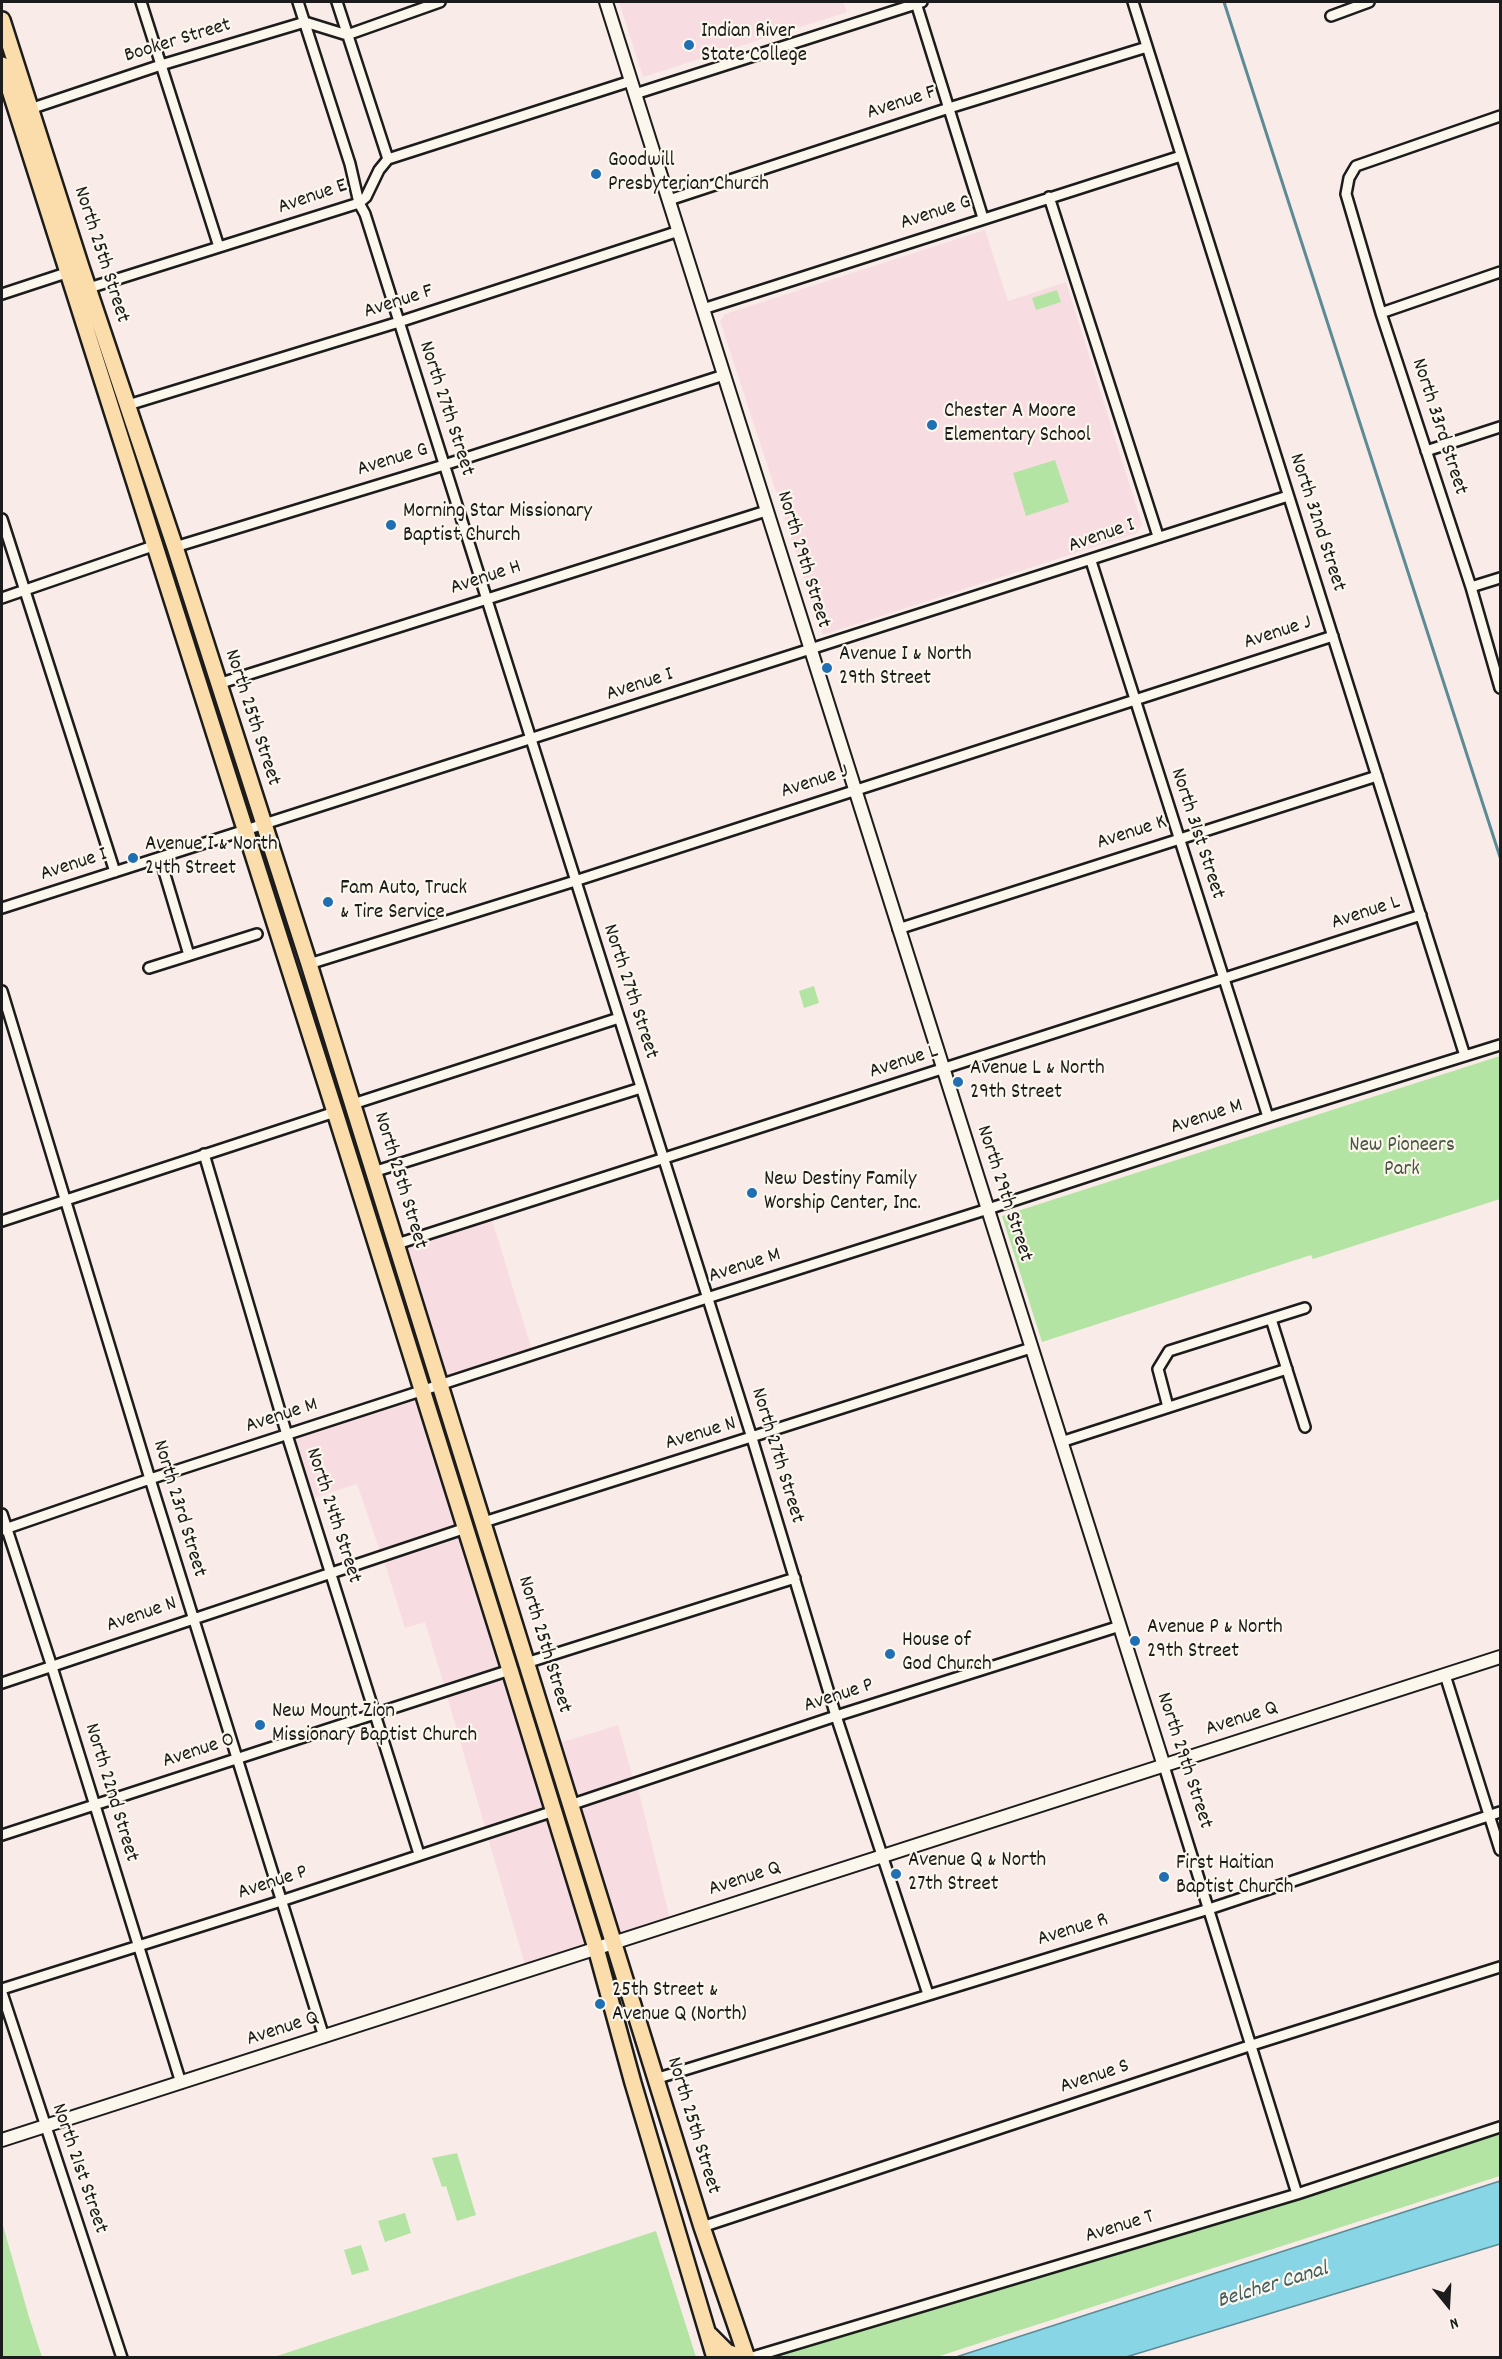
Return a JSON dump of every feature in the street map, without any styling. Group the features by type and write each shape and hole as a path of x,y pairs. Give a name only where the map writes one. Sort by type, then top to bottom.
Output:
{"main road":[{"name":"North 25th Street","path":"2,20 309,964 655,2079 746,2358"},
{"name":"North 25th Street","path":"2,65 66,273 335,1112 554,1811 715,2358"},
{"path":"73,292 92,319 118,394 128,405"},
{"path":"153,546 165,549 171,558 200,646 209,656"},
{"path":"335,1112 352,1126 378,1211 390,1222"},
{"path":"510,1670 519,1674 524,1682 550,1766 561,1778"},
{"path":"707,2333 728,2352 746,2358"}],"street":[{"path":"141,2 219,247"},
{"name":"North 27th Street","path":"298,2 350,164 359,203 365,214 752,1438 836,1716 928,1994"},
{"path":"337,2 388,159 631,81"},
{"path":"305,22 347,35 440,2"},
{"name":"North 29th Street","path":"606,2 1120,1626 1297,2194"},
{"path":"635,94 919,2 948,108 983,218"},
{"name":"North 32nd Street","path":"1133,2 1465,1056"},
{"path":"1331,16 1370,2"},
{"name":"Booker Street","path":"30,109 161,65 305,22"},
{"name":"Avenue F","path":"669,200 948,108 1147,47"},
{"name":"North 33rd Street","path":"1500,116 1356,166 1349,178 1346,194 1381,313 1471,587 1500,688"},
{"name":"Avenue G","path":"703,309 1182,156"},
{"name":"Avenue E","path":"88,288 359,203 366,197 379,170 388,159"},
{"path":"1049,197 1158,536"},
{"name":"Avenue F","path":"128,405 399,322 679,231"},
{"path":"1381,313 1500,272"},
{"path":"2,294 66,273"},
{"name":"Avenue G","path":"175,547 444,465 724,375"},
{"path":"1426,451 1500,427"},
{"name":"Avenue I","path":"2,908 1288,496"},
{"name":"Avenue H","path":"218,684 766,511"},
{"path":"2,519 115,872"},
{"path":"2,598 153,546"},
{"name":"North 31st Street","path":"1091,561 1268,1117"},
{"path":"1471,587 1500,578"},
{"name":"Avenue J","path":"309,964 575,881 1134,698 1333,636"},
{"name":"Avenue K","path":"898,929 1377,776"},
{"path":"160,858 189,956"},
{"name":"Avenue L","path":"397,1244 1421,915"},
{"path":"149,968 257,934"},
{"name":"North 23rd Street","path":"2,991 236,1759 324,2037"},
{"path":"352,1104 619,1018"},
{"name":"Avenue M","path":"4,1529 150,1479 707,1298 1268,1117 1500,1045"},
{"path":"373,1172 641,1088"},
{"path":"2,1221 335,1112"},
{"name":"North 24th Street","path":"204,1154 287,1435 419,1854"},
{"path":"1168,1407 1158,1369 1169,1352 1305,1308"},
{"path":"1271,1319 1305,1427"},
{"name":"Avenue N","path":"484,1522 1031,1348"},
{"path":"1061,1442 1287,1369"},
{"name":"North 22nd Street","path":"2,1514 4,1529 52,1667 181,2084"},
{"name":"Avenue N","path":"2,1683 466,1528"},
{"path":"526,1663 795,1578"},
{"name":"Avenue P","path":"570,1805 836,1716 1120,1626"},
{"name":"Avenue Q","path":"2,2140 1500,1657"},
{"name":"Avenue O","path":"2,1835 510,1670"},
{"path":"1445,1675 1500,1850"},
{"name":"Avenue P","path":"2,1991 554,1811"},
{"name":"Avenue R","path":"655,2079 1209,1909 1500,1812"},
{"name":"Avenue S","path":"702,2227 1252,2045 1500,1967"},
{"name":"North 21st Street","path":"2,1991 122,2358"},
{"name":"Avenue T","path":"746,2358 1297,2194 1500,2127"}],"shaded area":[{"name":"Indian River State College","path":"619,2 843,2 847,12 643,77"},
{"name":"Chester A Moore Elementary School","path":"985,230 1008,301 1066,282 1142,524 1137,533 823,635 720,321 725,314"},
{"path":"492,1220 532,1350 444,1379 403,1248"},
{"path":"438,1393 521,1668 514,1666 429,1396"},
{"path":"420,1399 459,1524 380,1551 357,1484 313,1498 294,1438"},
{"path":"463,1535 504,1666 444,1685 425,1622 405,1628 384,1561"},
{"path":"507,1677 547,1807 485,1827 447,1696"},
{"path":"618,1725 633,1778 573,1798 556,1744"},
{"path":"638,1788 670,1919 617,1936 576,1809"},
{"path":"551,1818 589,1945 525,1965 488,1838"}],"green space":[{"path":"1057,290 1061,302 1036,310 1032,298"},
{"path":"1055,460 1069,502 1026,516 1013,473"},
{"path":"814,986 819,1003 804,1008 799,991"},
{"name":"New Pioneers Park","path":"1500,1056 1500,1199 1313,1259 1311,1255 1042,1342 1002,1216"},
{"path":"1500,2133 1500,2176 934,2358 769,2357 1303,2198"},
{"path":"457,2153 476,2215 457,2221 446,2186 442,2187 432,2158"},
{"path":"405,2213 411,2233 385,2242 378,2221"},
{"path":"2,2222 29,2317 42,2357 2,2357"},
{"path":"656,2231 696,2357 274,2357"},
{"path":"361,2245 369,2270 352,2275 344,2250"}],"water":[{"name":"Belcher Canal","path":"1500,2181 1500,2244 1126,2357 956,2357"}],"waterway":[{"path":"1224,2 1500,857"}],"place":[{"name":"Indian River State College","path":"689,45"},
{"name":"Goodwill Presbyterian Church","path":"596,174"},
{"name":"Chester A Moore Elementary School","path":"932,425"},
{"name":"Morning Star Missionary Baptist Church","path":"391,525"},
{"name":"Avenue I & North 29th Street","path":"827,668"},
{"name":"Avenue I & North 24th Street","path":"133,858"},
{"name":"Fam Auto, Truck & Tire Service","path":"328,902"},
{"name":"Avenue L & North 29th Street","path":"958,1082"},
{"name":"New Destiny Family Worship Center, Inc.","path":"752,1193"},
{"name":"Avenue P & North 29th Street","path":"1135,1641"},
{"name":"House of God Church","path":"890,1654"},
{"name":"New Mount Zion Missionary Baptist Church","path":"260,1725"},
{"name":"Avenue Q & North 27th Street","path":"896,1874"},
{"name":"First Haitian Baptist Church","path":"1164,1877"},
{"name":"25th Street & Avenue Q (North)","path":"600,2004"}]}
